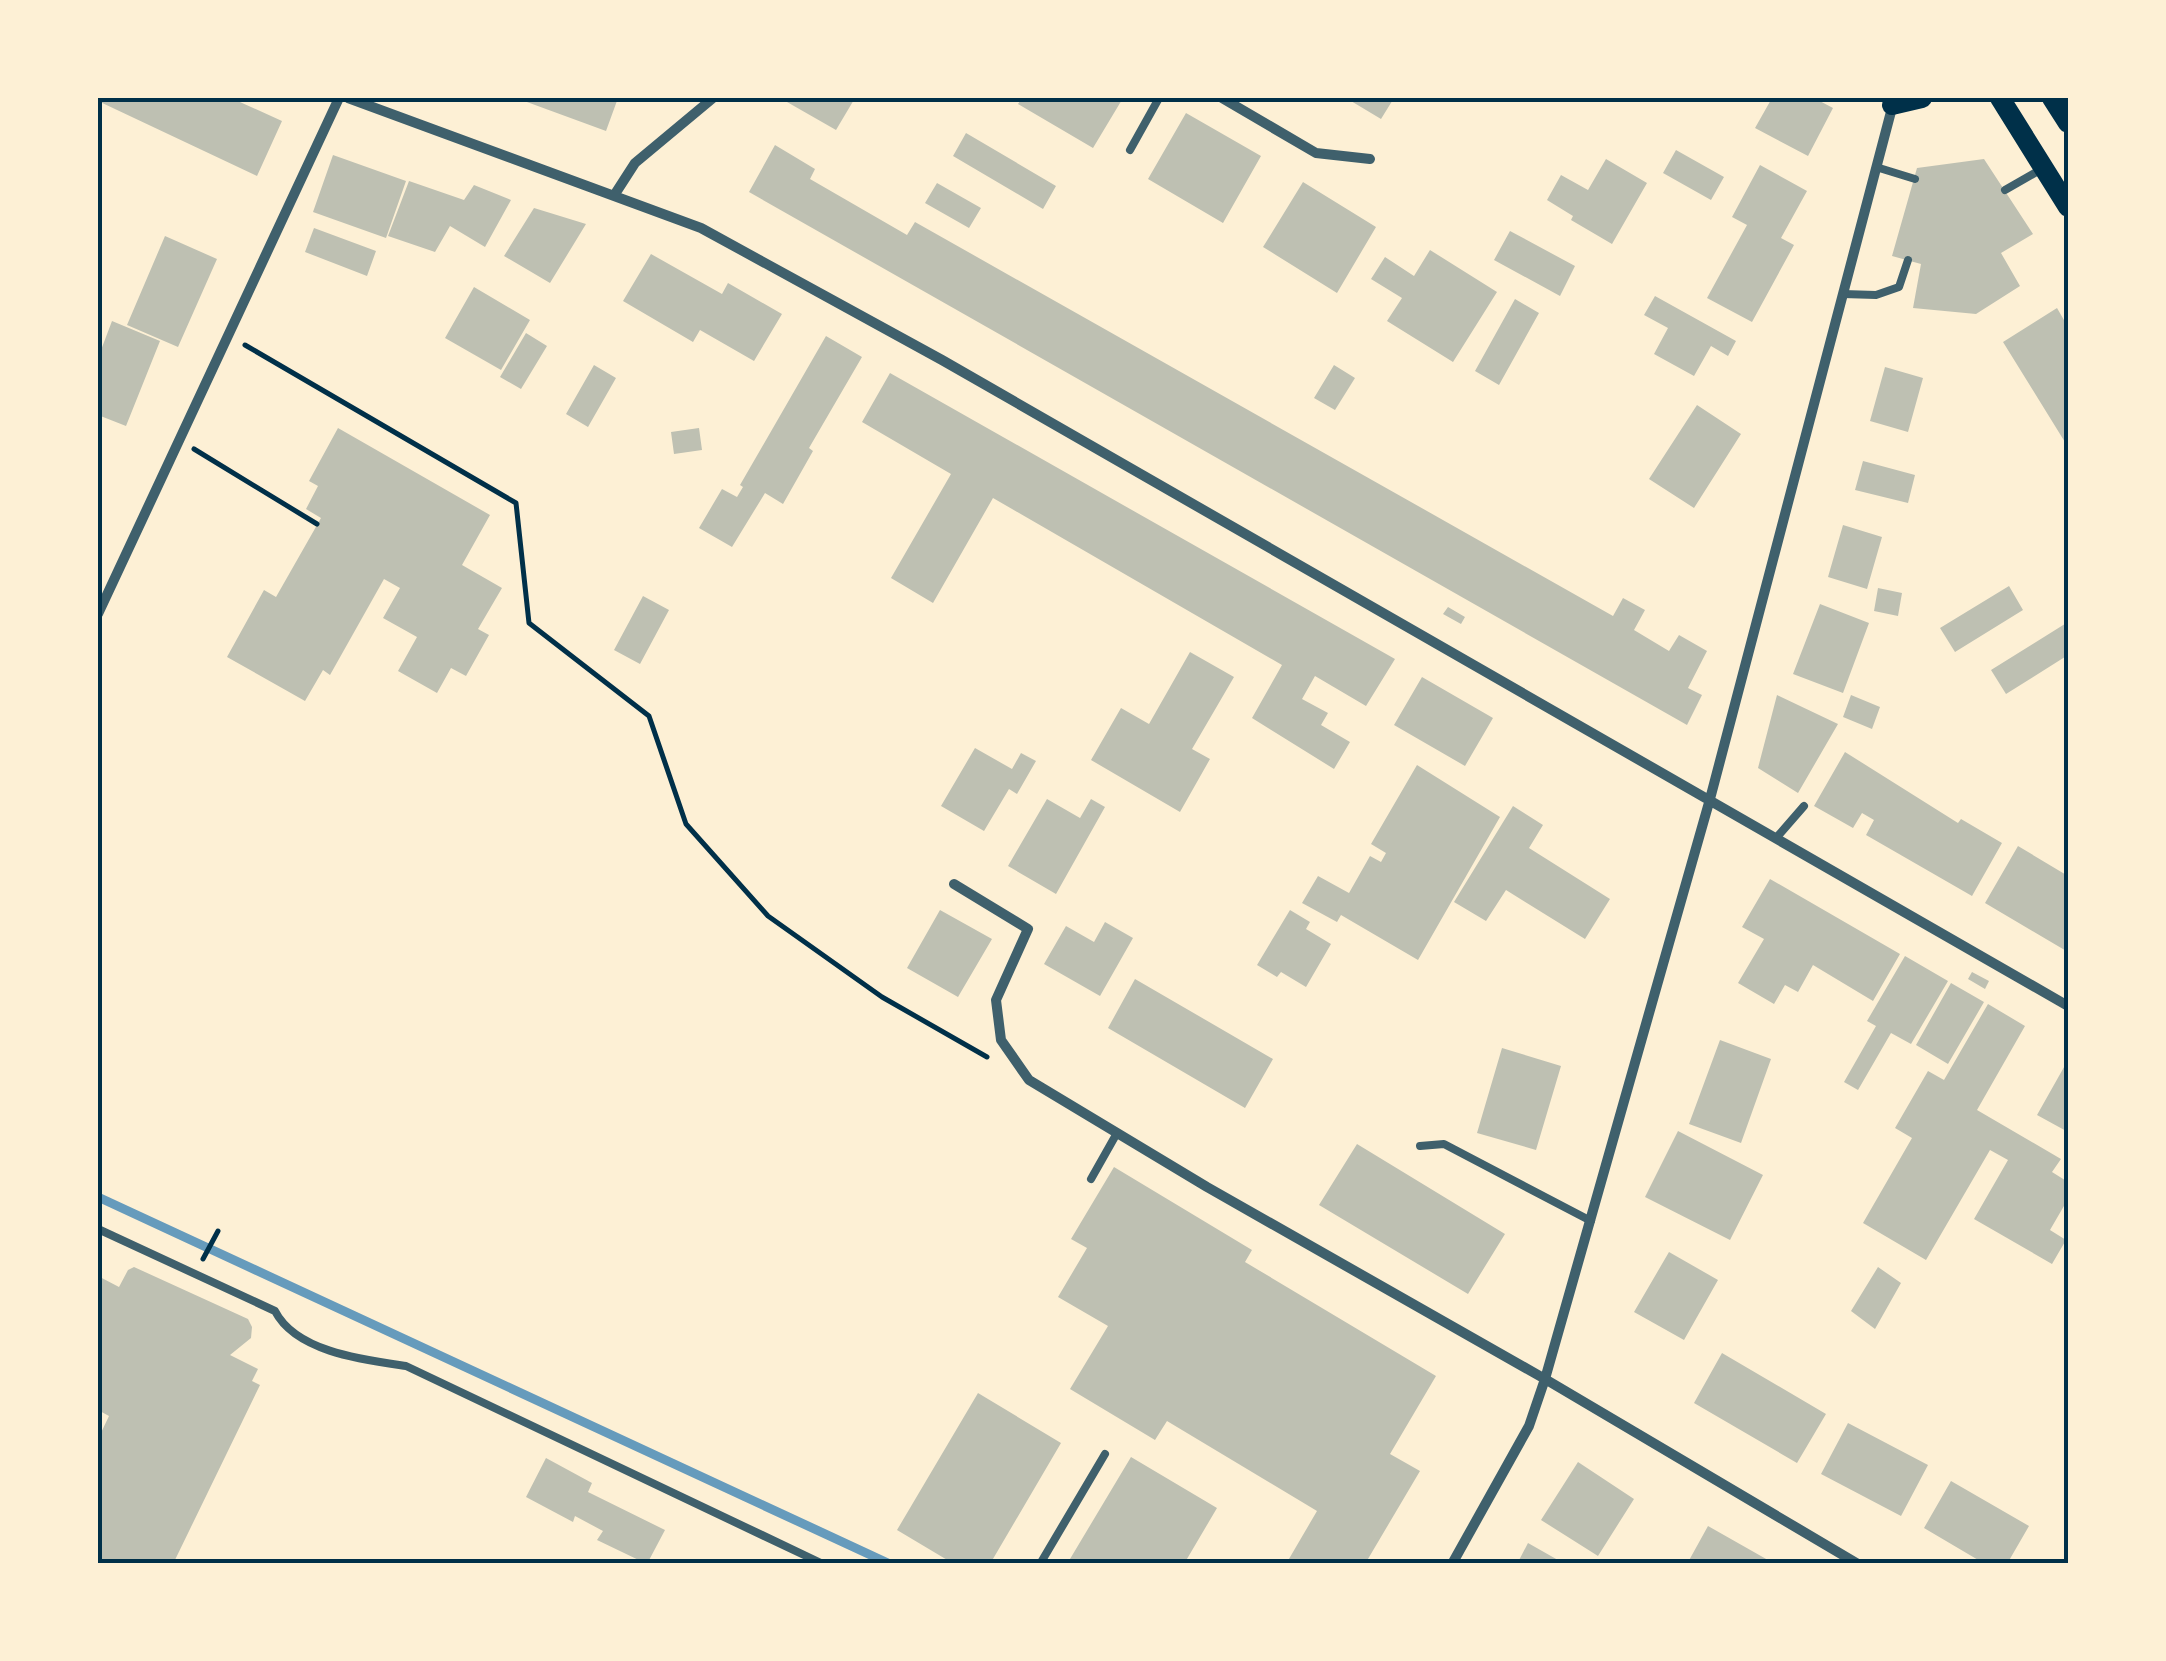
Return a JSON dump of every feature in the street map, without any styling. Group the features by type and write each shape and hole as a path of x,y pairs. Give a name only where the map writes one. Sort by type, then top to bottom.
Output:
{"main road":[{"path":"1894,101 1922,98"},
{"path":"1979,98 2004,103 2068,207"},
{"path":"2052,98 2068,124"}],"street":[{"path":"98,614 338,98"},
{"path":"348,98 701,228 823,292 2068,1006"},
{"path":"615,194 635,163 713,98"},
{"path":"1222,98 1316,153 1370,160"},
{"path":"1452,1564 1529,1426 1592,1221 1710,799 1894,101"},
{"path":"98,583 110,588"},
{"path":"954,884 1028,929 996,1000 1001,1040 1029,1080 1858,1564"}],"lane":[{"path":"1130,150 1159,98"},
{"path":"1876,167 1914,179"},
{"path":"2005,190 2044,167"},
{"path":"1843,294 1876,294 1898,287 1908,260"},
{"path":"1776,838 1804,806"},
{"path":"1091,1179 1117,1133"},
{"path":"1420,1146 1444,1144 1592,1221"},
{"path":"98,1229 275,1311 283,1328 346,1358 406,1366 823,1564"},
{"path":"1040,1564 1104,1454"}],"path":[{"path":"228,335 516,503 529,623 649,716 686,824 768,916 882,997 1029,1080"},
{"path":"178,441 317,524"},
{"path":"202,1260 218,1231"}],"building":[{"path":"98,98 231,98 282,121 257,176"},
{"path":"516,98 618,98 606,131"},
{"path":"780,98 855,98 836,130"},
{"path":"1022,98 1123,98 1093,148 1018,104"},
{"path":"1346,98 1394,98 1381,119"},
{"path":"1772,98 1814,98 1833,108 1808,156 1755,128"},
{"path":"1186,113 1261,156 1223,223 1148,179"},
{"path":"966,133 1056,186 1043,209 953,156"},
{"path":"775,145 815,169 810,179 907,235 915,222 1613,616 1623,598 1645,610 1634,630 1669,651 1679,635 1707,651 1688,688 1702,695 1687,725 749,192"},
{"path":"1676,150 1724,177 1711,200 1663,173"},
{"path":"333,155 406,181 386,238 313,212"},
{"path":"1606,159 1647,183 1612,244 1571,220 1573,216 1547,200 1561,175 1588,190"},
{"path":"1984,159 2033,234 2001,253 2020,286 1976,314 1913,308 1921,264 1892,256 1917,168"},
{"path":"1760,165 1807,191 1781,238 1794,245 1752,322 1707,298 1747,225 1732,217"},
{"path":"409,181 464,200 474,185 511,200 485,247 450,226 435,252 388,236"},
{"path":"1303,182 1376,227 1337,293 1263,247"},
{"path":"937,183 981,208 969,228 925,203"},
{"path":"534,208 586,224 550,283 504,256"},
{"path":"314,228 376,251 367,276 305,252"},
{"path":"1510,231 1575,266 1560,296 1494,260"},
{"path":"165,236 217,259 178,347 127,325"},
{"path":"1430,250 1497,292 1453,362 1387,321 1402,298 1371,279 1385,257 1414,276"},
{"path":"651,254 722,294 728,283 782,314 754,361 700,330 693,342 623,301"},
{"path":"474,287 530,320 501,370 445,338"},
{"path":"1655,296 1736,341 1728,356 1711,346 1694,376 1654,354 1668,328 1644,315"},
{"path":"1515,299 1539,313 1499,385 1475,371"},
{"path":"2057,308 2068,327 2068,447 2003,342"},
{"path":"112,321 160,341 126,426 98,415 98,358"},
{"path":"526,333 547,346 521,389 500,377"},
{"path":"826,336 862,357 809,448 813,451 783,504 765,493 732,547 699,528 722,489 737,497 743,487 740,485"},
{"path":"594,365 616,378 588,427 566,414"},
{"path":"1334,365 1355,378 1335,410 1314,398"},
{"path":"1885,367 1923,378 1908,432 1870,421"},
{"path":"890,373 1395,659 1366,706 1315,676 1302,699 1328,713 1321,725 1350,742 1334,769 1252,718 1282,665 993,498 933,603 891,578 951,474 862,422"},
{"path":"1697,405 1741,434 1694,508 1649,479"},
{"path":"338,428 490,515 462,565 502,588 478,629 489,635 466,676 451,668 437,693 398,671 417,637 383,618 400,588 384,579 330,675 323,670 305,701 227,657 264,590 276,597 321,518 306,509 318,486 309,481"},
{"path":"699,428 702,450 674,454 671,432"},
{"path":"1863,461 1915,475 1908,503 1855,490"},
{"path":"1843,525 1882,537 1867,589 1828,577"},
{"path":"2009,586 2023,610 1955,652 1940,628"},
{"path":"1878,588 1902,593 1898,616 1874,611"},
{"path":"643,596 669,610 640,664 614,650"},
{"path":"1820,604 1869,623 1843,693 1793,674"},
{"path":"1448,607 1465,617 1461,624 1443,614"},
{"path":"2068,622 2068,655 2006,694 1991,670"},
{"path":"1190,652 1234,677 1192,749 1210,759 1180,812 1091,760 1121,708 1149,724"},
{"path":"1422,677 1493,718 1465,766 1394,725"},
{"path":"1777,695 1838,724 1798,793 1758,768"},
{"path":"1851,695 1880,707 1872,729 1843,717"},
{"path":"975,748 1012,769 1021,753 1036,761 1017,794 1009,789 984,831 941,806"},
{"path":"1845,752 1958,823 1961,819 2002,843 1972,896 1866,835 1874,820 1862,813 1853,828 1814,806"},
{"path":"1417,765 1500,817 1418,960 1341,915 1337,922 1302,903 1318,876 1349,893 1370,856 1381,862 1386,853 1371,844"},
{"path":"1047,799 1080,818 1091,799 1105,807 1056,894 1008,866"},
{"path":"1513,806 1543,825 1529,848 1610,899 1585,939 1506,890 1486,921 1454,902"},
{"path":"2018,846 2068,876 2068,952 1985,903"},
{"path":"1770,879 1900,954 1873,1001 1813,965 1798,992 1785,985 1774,1004 1738,983 1764,939 1742,927"},
{"path":"940,910 992,939 958,997 907,968"},
{"path":"1290,910 1310,922 1306,929 1331,944 1306,987 1281,972 1277,977 1257,965"},
{"path":"1105,922 1133,938 1100,996 1044,964 1066,926 1094,942"},
{"path":"1905,956 1948,981 1911,1044 1891,1033 1858,1090 1844,1082 1876,1026 1867,1021"},
{"path":"1972,972 1989,981 1985,989 1968,979"},
{"path":"1135,979 1273,1059 1245,1108 1108,1028"},
{"path":"1951,983 1984,1002 1948,1064 1916,1045"},
{"path":"1988,1004 2025,1026 1977,1110 2061,1159 2052,1172 2068,1182 2068,1199 2050,1230 2066,1240 2052,1264 1974,1219 2008,1160 1990,1150 1926,1260 1863,1223 1912,1138 1895,1128 1928,1071 1944,1080"},
{"path":"1720,1040 1771,1059 1741,1143 1689,1124"},
{"path":"1502,1048 1561,1066 1536,1150 1477,1133"},
{"path":"2068,1060 2068,1132 2037,1115"},
{"path":"1678,1131 1763,1175 1730,1240 1645,1197"},
{"path":"1357,1144 1505,1234 1468,1294 1319,1205"},
{"path":"1114,1167 1252,1250 1245,1262 1436,1376 1390,1454 1420,1471 1365,1564 1286,1564 1317,1511 1167,1421 1155,1440 1070,1389 1108,1326 1058,1297 1087,1248 1071,1239"},
{"path":"1669,1252 1718,1280 1684,1340 1634,1312"},
{"path":"134,1267 248,1319 251,1338 230,1355 258,1369 252,1381 260,1385 173,1564 98,1564 98,1439 109,1416 98,1410 98,1276 119,1287"},
{"path":"1878,1267 1901,1283 1875,1329 1851,1311"},
{"path":"1722,1353 1826,1414 1797,1463 1694,1403"},
{"path":"978,1393 1061,1443 990,1564 954,1564 897,1530"},
{"path":"1848,1423 1928,1465 1901,1516 1821,1474"},
{"path":"1131,1457 1217,1508 1184,1564 1067,1564"},
{"path":"546,1458 592,1483 588,1492 665,1530 647,1564 597,1540 603,1531 575,1516 573,1522 526,1497"},
{"path":"1578,1462 1634,1499 1598,1556 1541,1520"},
{"path":"1951,1481 2029,1526 2007,1564 1985,1564 1924,1528"},
{"path":"1708,1526 1775,1564 1687,1564"},
{"path":"1528,1543 1565,1564 1517,1564"}],"waterway":[{"path":"98,1197 890,1564"}]}
